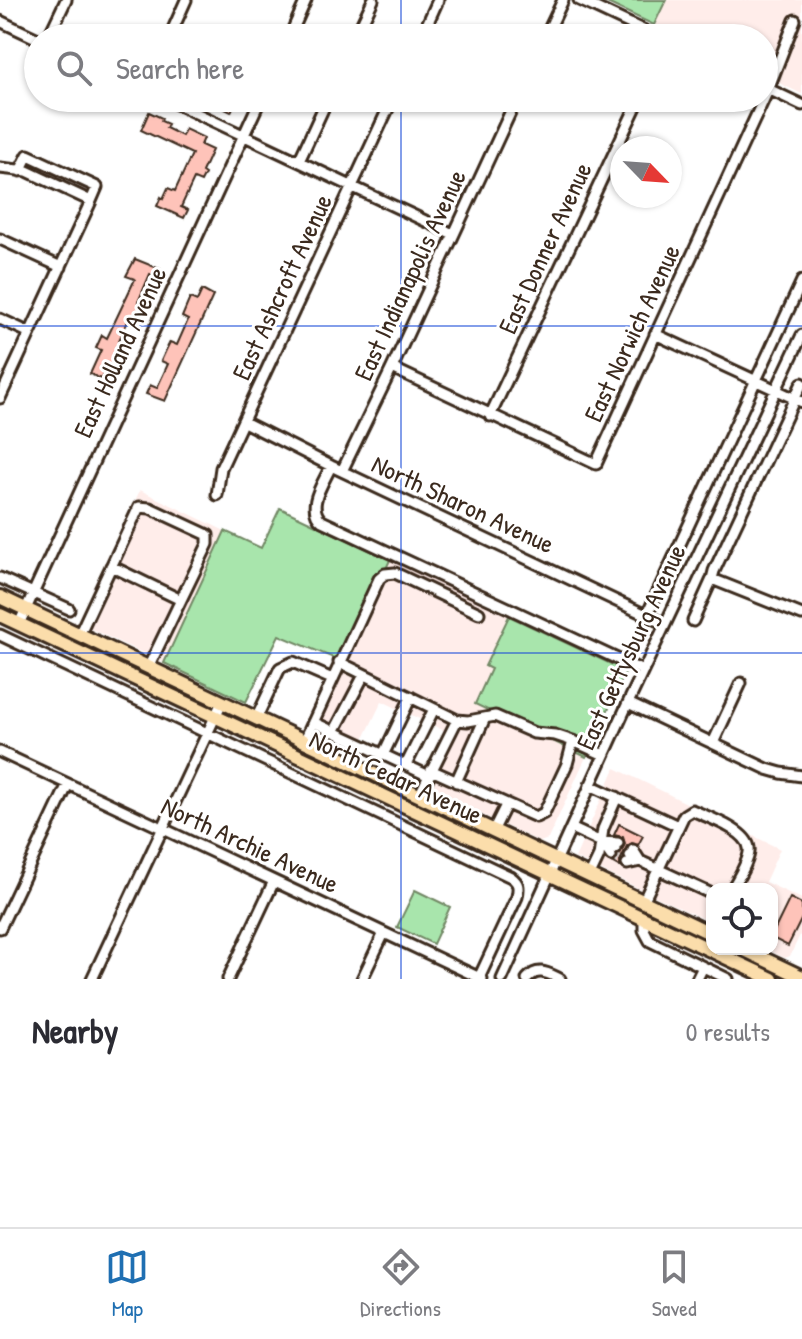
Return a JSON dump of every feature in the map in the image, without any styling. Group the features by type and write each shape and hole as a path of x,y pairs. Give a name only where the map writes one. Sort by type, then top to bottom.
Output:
{"main road":[{"name":"North Cedar Avenue","path":"0,597 706,930"},
{"name":"North Cedar Avenue","path":"0,615 772,979"},
{"path":"366,787 409,800 419,796"},
{"path":"756,955 799,974"}],"street":[{"path":"55,24 66,0"},
{"path":"175,24 186,0"},
{"path":"295,24 306,0"},
{"path":"362,24 373,0"},
{"path":"427,24 438,0"},
{"path":"552,24 563,0"},
{"path":"579,0 630,24"},
{"name":"East Norwich Avenue","path":"778,60 795,20"},
{"path":"0,21 24,32"},
{"path":"778,94 802,105"},
{"path":"193,112 453,234"},
{"name":"East Holland Avenue","path":"19,624 255,112"},
{"path":"299,161 322,112"},
{"name":"East Ashcroft Avenue","path":"217,495 221,468 387,112"},
{"name":"East Indianapolis Avenue","path":"342,471 510,112"},
{"name":"East Donner Avenue","path":"490,416 633,112"},
{"name":"East Norwich Avenue","path":"490,416 596,464 755,112"},
{"path":"0,398 97,187 28,155 20,171"},
{"path":"0,168 27,171 91,201"},
{"path":"0,239 61,267"},
{"path":"647,615 802,281"},
{"path":"0,319 30,333"},
{"path":"655,334 798,400"},
{"name":"East Gettysburg Avenue","path":"504,974 802,335"},
{"path":"392,368 490,416"},
{"path":"693,621 714,571 798,400 802,383"},
{"name":"North Sharon Avenue","path":"244,422 665,624"},
{"path":"331,466 313,507 322,521 643,671"},
{"path":"79,635 139,507 150,508 208,535 208,544 148,668"},
{"path":"111,566 181,600"},
{"path":"304,742 379,579 385,574 395,573 479,613"},
{"path":"0,578 69,609"},
{"path":"712,579 802,615"},
{"path":"0,635 517,881 517,897 480,978"},
{"path":"256,719 280,668 293,662 332,679"},
{"path":"339,662 457,720 495,716 534,733 555,735 604,755"},
{"path":"334,732 364,675"},
{"path":"713,743 741,683"},
{"path":"383,755 411,697"},
{"path":"92,979 222,702"},
{"path":"628,703 767,769 802,776"},
{"path":"406,765 434,709"},
{"path":"456,782 485,718"},
{"path":"419,796 457,720"},
{"path":"313,722 406,765 456,782 536,817 544,813 567,764 573,741"},
{"name":"North Archie Avenue","path":"0,752 480,978"},
{"path":"0,928 68,784"},
{"path":"590,785 678,826"},
{"path":"589,877 599,856 603,829 617,797"},
{"path":"493,831 506,805"},
{"path":"643,902 678,826 684,815 692,810 737,831 750,847 735,883"},
{"path":"571,828 615,850"},
{"path":"630,857 706,891"},
{"path":"228,979 274,881"},
{"path":"644,919 644,930 650,941 728,979"},
{"path":"362,979 384,933"},
{"path":"697,979 703,967"},
{"path":"504,974 527,979 532,973 540,971 560,979"}],"shaded area":[{"path":"666,0 802,0 802,94 778,83 778,24 654,24"},
{"path":"140,490 225,531 164,663 89,628 85,609"},
{"path":"390,560 509,616 486,666 491,669 475,704 586,757 548,839 540,842 428,789 453,735 382,701 356,755 310,733"},
{"path":"615,768 780,849 767,883 706,883 706,920 575,858"},
{"path":"778,888 802,899 802,931 790,956 785,958 778,955"}],"green space":[{"path":"601,0 666,0 652,24"},
{"path":"280,508 390,560 343,662 279,635 246,702 164,663 225,531 261,548"},
{"path":"509,616 626,671 586,757 475,704 491,669 485,666"},
{"path":"415,890 450,907 433,944 397,927"}],"building":[{"path":"149,112 162,118 161,121 168,124 166,128 182,136 185,129 204,138 201,145 212,150 201,182 194,179 181,207 188,210 184,218 157,206 168,188 175,191 192,154 141,130"},
{"path":"135,259 160,269 157,277 150,274 138,302 144,305 135,324 128,321 120,338 118,344 124,347 113,371 106,368 101,379 90,374 101,350 96,348 102,335 107,338 135,279 126,276"},
{"path":"202,290 213,296 165,401 146,394 150,385 157,388 168,364 161,361 166,350 170,342 177,345 188,320 182,317 190,298 197,301"},
{"path":"619,824 643,836 638,845 632,843 627,846 620,867 613,863 625,844 623,837 614,835"},
{"path":"790,898 802,904 802,918 788,946 778,941 778,923"}],"tunnel":[{"path":"611,856 627,864"}]}
